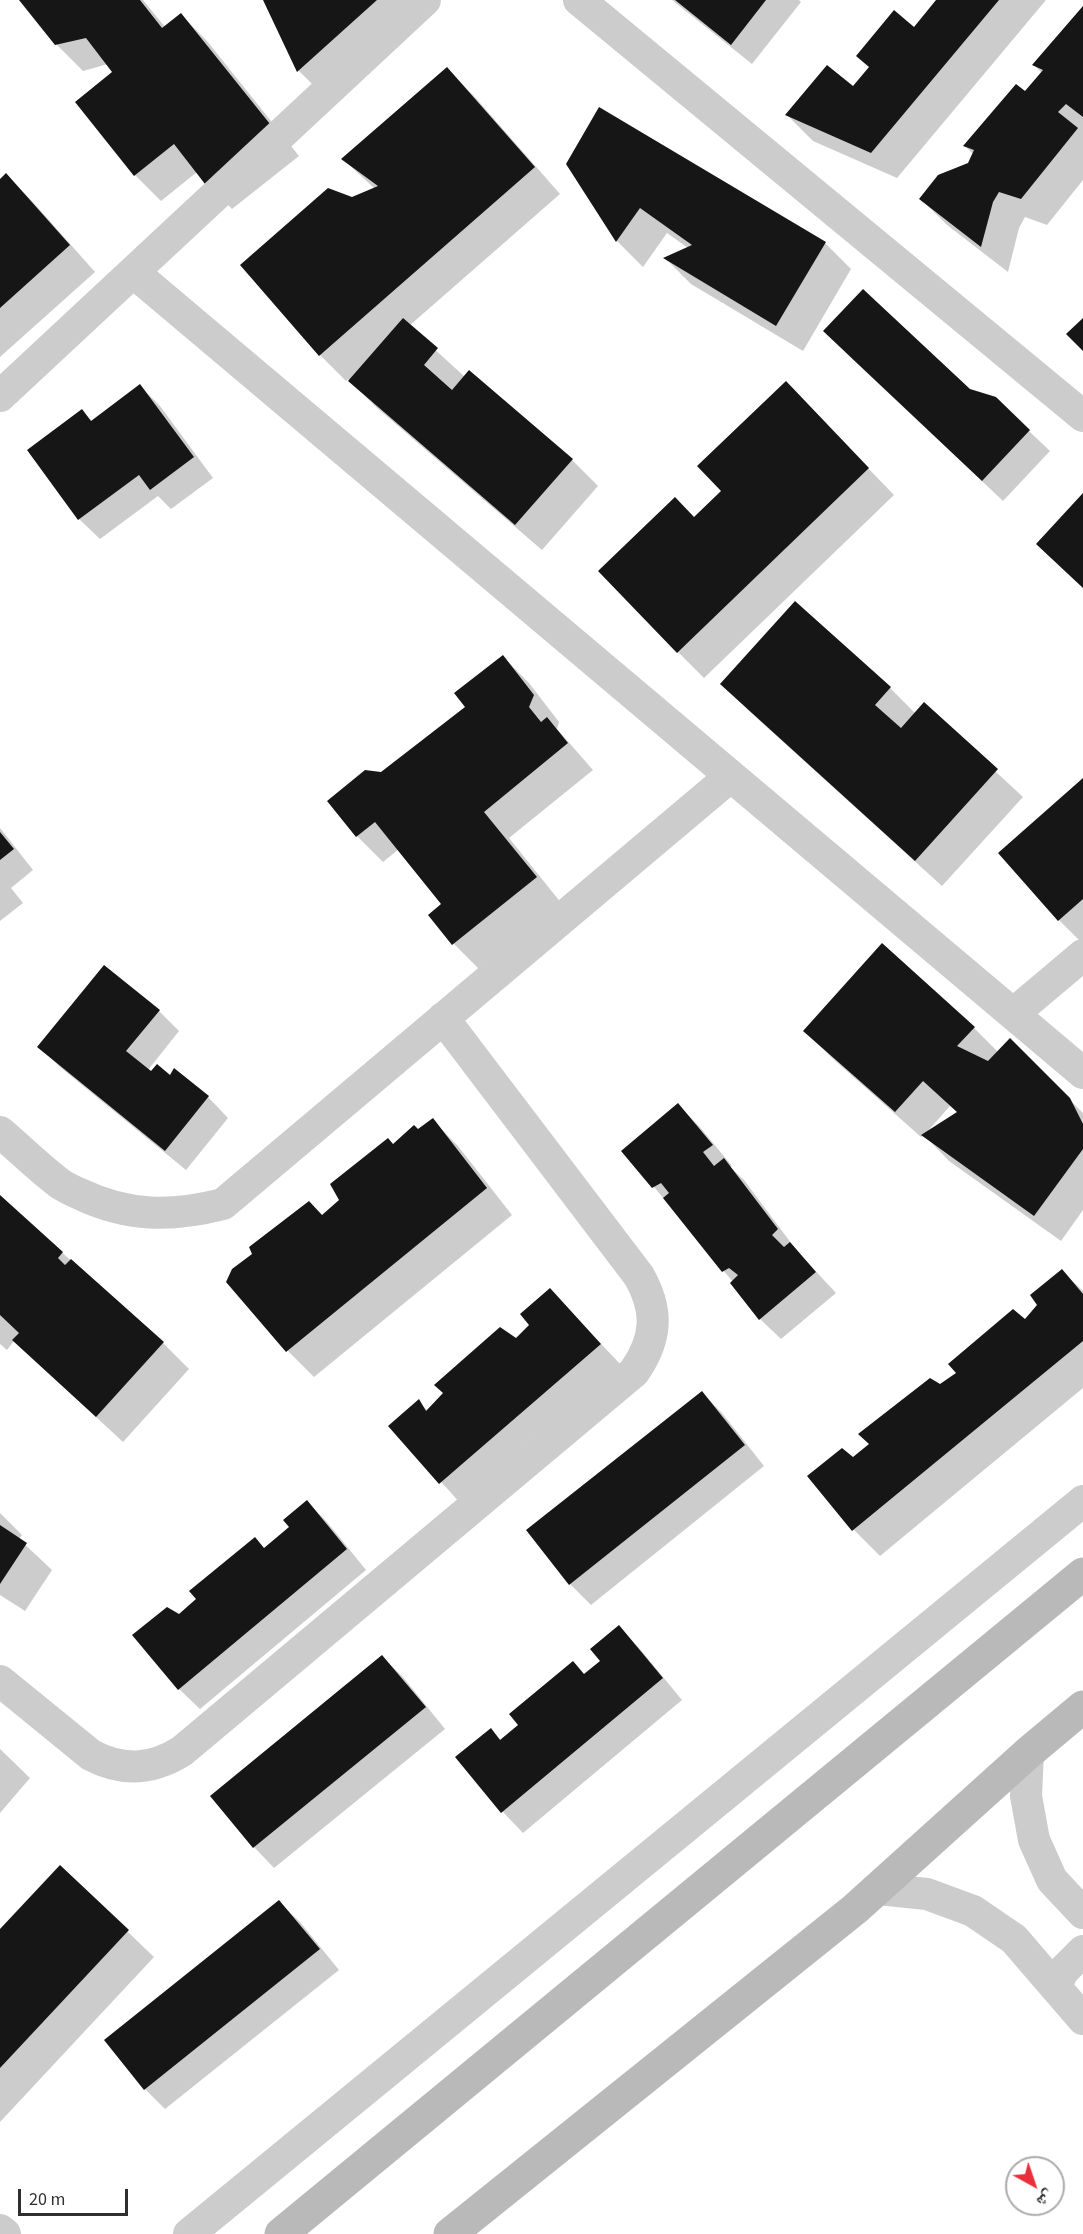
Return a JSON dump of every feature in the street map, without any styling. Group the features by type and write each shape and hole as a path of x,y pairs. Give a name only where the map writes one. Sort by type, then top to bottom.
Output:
{"street":[{"path":"0,396 426,0"},
{"path":"579,0 1083,416"},
{"path":"133,272 1083,1072"},
{"path":"0,1132 61,1184 101,1204 145,1214 171,1214 197,1211 223,1204 731,776"},
{"path":"1013,1014 1083,955"},
{"path":"0,1681 91,1755 105,1763 137,1768 168,1760 191,1744 634,1371 644,1358 653,1324 652,1307 639,1276 443,1018"},
{"path":"189,2234 1083,1501"},
{"path":"281,2234 1083,1574"},
{"path":"450,2234 878,1888 1028,1753 1083,1707"},
{"path":"1028,1753 1026,1796 1034,1840 1052,1880 1083,1913"},
{"path":"878,1888 927,1894 973,1911 1014,1939 1083,2019"},
{"path":"1055,1986 1064,1970 1083,1951"},
{"path":"0,2230 5,2234"}],"building":[{"path":"19,0 140,0 162,28 181,13 274,129 205,184 174,144 134,176 75,102 112,72 86,38 55,45"},
{"path":"263,0 377,0 297,72"},
{"path":"675,0 766,0 731,45"},
{"path":"936,0 999,0 871,153 785,115 827,65 853,86 869,67 856,56 894,10 914,27"},
{"path":"1083,6 1083,117 1066,104 1058,112 1078,128 1021,199 999,192 993,202 981,247 919,199 938,175 968,163 974,150 963,146 1016,84 1025,91 1043,70 1032,65"},
{"path":"447,67 535,167 319,356 240,265 328,188 352,197 378,186 341,159"},
{"path":"599,107 826,242 776,326 663,258 692,245 640,208 616,242 566,164"},
{"path":"6,173 70,245 0,308 0,179"},
{"path":"863,289 970,389 996,397 1030,430 982,481 823,331"},
{"path":"403,318 438,348 424,365 452,390 469,370 573,459 515,525 348,381"},
{"path":"1083,318 1083,351 1066,334"},
{"path":"786,381 869,468 677,653 598,571 675,497 694,517 721,491 697,466"},
{"path":"140,384 194,457 150,490 139,475 78,520 27,450 82,409 91,421"},
{"path":"1083,493 1083,588 1036,544"},
{"path":"795,601 891,687 875,705 901,728 924,702 998,769 915,861 720,684"},
{"path":"503,655 534,695 529,707 541,722 547,717 568,743 484,812 537,877 452,945 428,915 441,904 375,822 356,837 327,801 365,770 381,772 465,707 454,693"},
{"path":"1083,778 1083,899 1058,921 998,853"},
{"path":"0,832 14,849 0,860"},
{"path":"882,943 975,1027 957,1046 988,1061 1010,1038 1070,1098 1083,1124 1083,1149 1034,1216 921,1135 957,1112 923,1081 895,1112 803,1031"},
{"path":"104,965 160,1010 126,1051 151,1071 157,1064 170,1075 174,1068 209,1096 165,1151 37,1047"},
{"path":"678,1103 713,1145 703,1152 714,1166 724,1158 778,1229 772,1235 784,1247 790,1242 816,1272 759,1320 730,1283 738,1275 729,1268 722,1272 663,1198 669,1193 661,1183 652,1188 621,1151"},
{"path":"433,1118 487,1188 286,1352 226,1282 232,1269 252,1254 249,1247 309,1201 322,1215 339,1200 330,1184 388,1138 393,1144 414,1125 418,1129"},
{"path":"0,1195 63,1252 58,1258 65,1265 71,1259 164,1342 96,1417 12,1340 19,1333 0,1315"},
{"path":"1062,1269 1083,1294 1083,1341 852,1531 807,1476 842,1448 853,1457 869,1444 858,1434 930,1378 940,1384 956,1373 948,1364 1013,1309 1025,1319 1037,1305 1030,1295"},
{"path":"550,1288 601,1344 439,1484 388,1426 419,1399 426,1411 443,1393 434,1385 500,1327 516,1338 529,1325 520,1314"},
{"path":"702,1391 745,1445 569,1585 526,1530"},
{"path":"307,1500 347,1549 178,1690 132,1635 167,1607 179,1614 196,1599 189,1591 255,1537 264,1548 289,1527 283,1520"},
{"path":"0,1525 27,1543 0,1584"},
{"path":"619,1625 663,1678 501,1813 455,1757 491,1728 500,1740 518,1725 509,1714 573,1661 584,1674 600,1661 590,1649"},
{"path":"382,1655 426,1707 253,1848 210,1796"},
{"path":"60,1865 129,1930 0,2068 0,1929"},
{"path":"279,1900 320,1949 144,2090 104,2040"}]}
